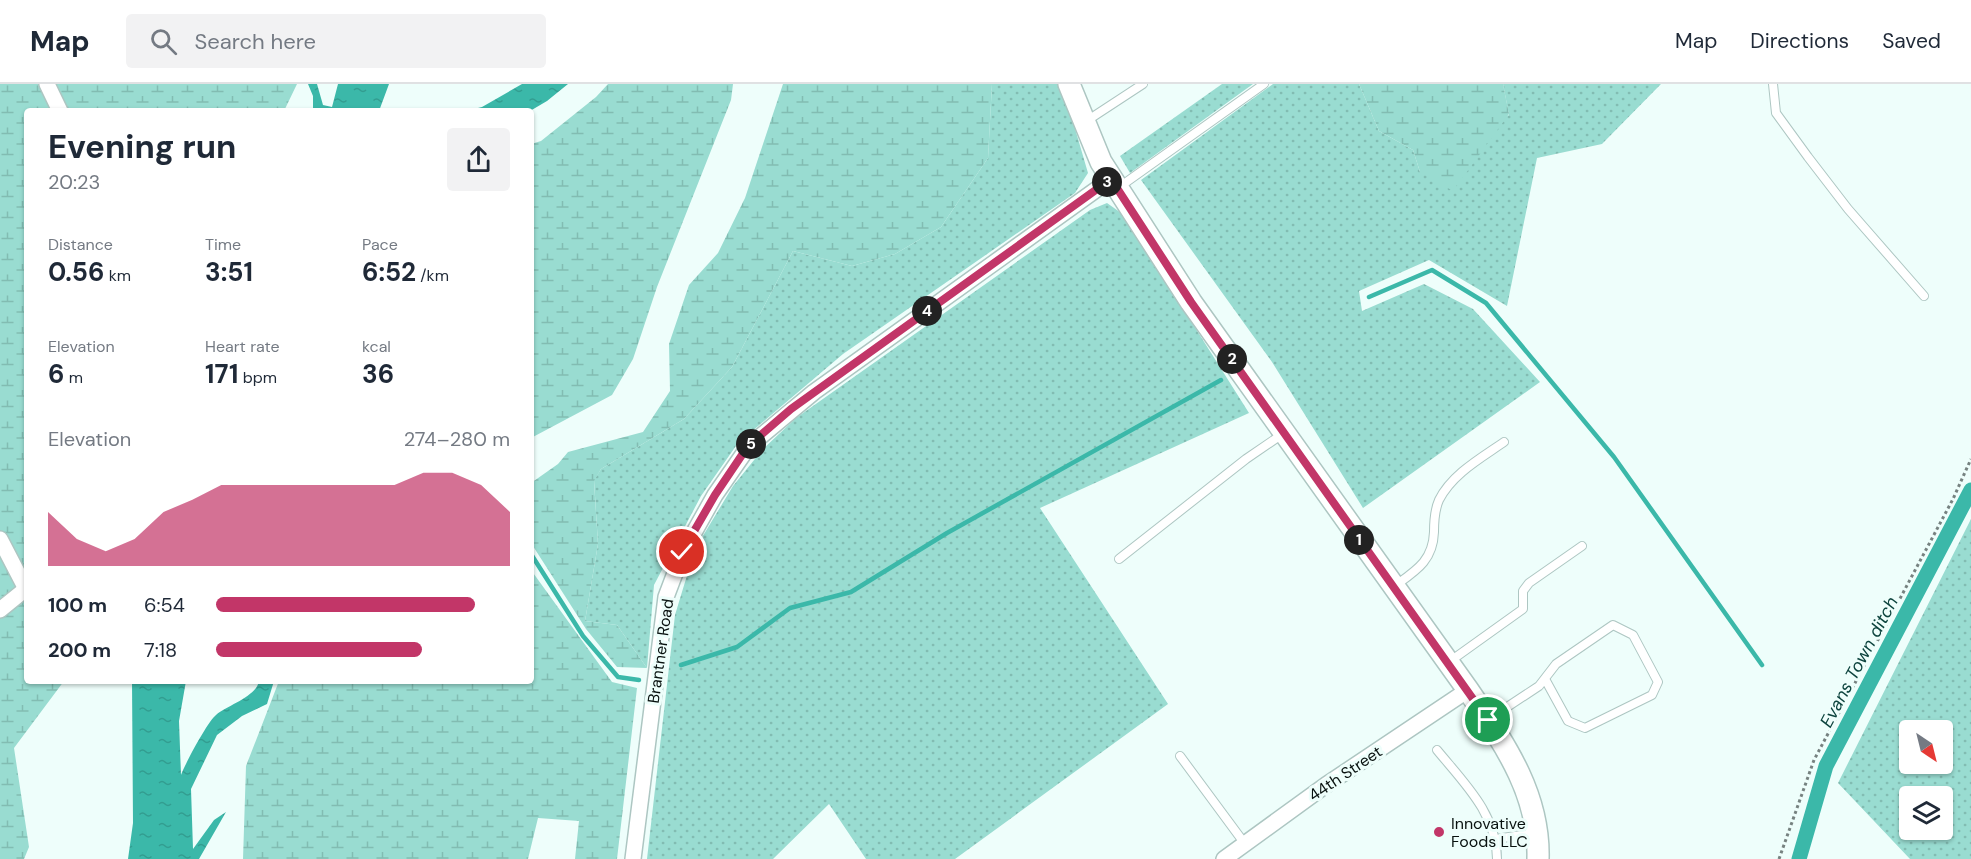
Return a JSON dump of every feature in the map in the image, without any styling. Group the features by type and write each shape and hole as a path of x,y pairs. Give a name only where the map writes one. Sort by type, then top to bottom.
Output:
{"street":[{"path":"47,84 59,108"},
{"path":"1069,84 1084,123 1114,184 1191,302 1285,432 1392,588 1488,720 1526,786 1537,833 1538,859"},
{"name":"Brantner Road","path":"633,859 666,597 682,552 715,495 748,446 791,409 1114,184"},
{"path":"0,539 24,583"},
{"path":"0,610 24,591"},
{"name":"44th Street","path":"1224,859 1468,690"}],"lane":[{"path":"1084,123 1143,84"},
{"path":"1114,184 1264,84"},
{"path":"1773,84 1776,112 1848,209 1924,296"},
{"path":"1119,559 1285,432"},
{"path":"1392,588 1424,565 1433,546 1434,520 1439,501 1460,473 1504,442"},
{"path":"1448,663 1523,609 1523,591 1529,583 1582,546"},
{"path":"1488,720 1539,686 1556,664 1614,625 1633,635 1658,682 1652,695 1585,728 1568,721 1545,679"},
{"path":"1437,750 1484,811 1496,839 1497,859"},
{"path":"1180,756 1245,844"},
{"path":"1496,839 1537,833"}],"path":[{"path":"1779,859 1814,760 1953,499 1971,459"}],"green space":[{"path":"0,84 297,84 285,108 24,108 24,684 62,684 14,748 29,847 24,859 0,859"},
{"path":"608,84 733,84 731,100 657,287 633,359 612,395 534,436 534,143 541,141 596,97"},
{"path":"783,84 992,84 988,158 941,227 895,254 852,266 793,251 732,367 684,419 601,469 594,481 598,544 585,621 617,625 647,668 617,667 586,629 534,548 534,481 558,464 568,452 643,432 670,391 669,344 689,285 718,253 745,198"},
{"path":"992,84 1062,84 1088,173 1075,193 843,354 738,443 701,496 654,585 647,668 617,625 585,621 598,544 594,480 601,469 684,419 732,367 793,251 852,266 895,254 941,227 988,158"},
{"path":"1222,84 1253,84 1130,173 1120,156"},
{"path":"1273,84 1359,84 1379,131 1413,150 1420,172 1509,115 1503,84 1661,84 1602,144 1537,158 1507,306 1429,260 1359,291 1362,311 1424,284 1473,309 1540,382 1363,508 1272,362 1141,180"},
{"path":"1359,84 1503,84 1509,114 1453,191 1420,172 1413,150 1379,131"},
{"path":"1107,203 1124,215 1249,413 1040,508 1168,704 955,859 866,859 829,804 773,859 647,859 675,615 695,549 733,486 763,449 796,418 1090,210"},
{"path":"1971,519 1971,859 1910,859 1838,783"},
{"path":"534,574 612,682 637,688 617,859 575,859 579,821 538,818 528,859 243,859 246,766 278,684 534,684"}],"water":[{"path":"308,84 317,84 323,105 332,107 338,84 389,84 380,108 313,108 313,96"},
{"path":"522,84 568,84 534,109 478,108"},
{"path":"132,684 185,684 179,721 181,775 202,734 216,715 253,692 258,684 273,684 267,704 242,716 217,735 191,789 193,849 214,820 226,812 199,859 128,859 133,823"}],"waterway":[{"path":"1369,297 1432,270 1486,303 1614,457 1762,665"},
{"path":"681,665 737,647 790,608 851,592 947,533 1221,380"},
{"name":"Evans Town ditch","path":"1799,859 1826,766 1971,490"},
{"path":"534,559 583,636 618,677 639,680"}],"place":[{"name":"Innovative Foods LLC","path":"1439,832"}],"route":[{"path":"682,552 715,495 748,446 791,409 1111,179 1191,302 1488,720"}]}
